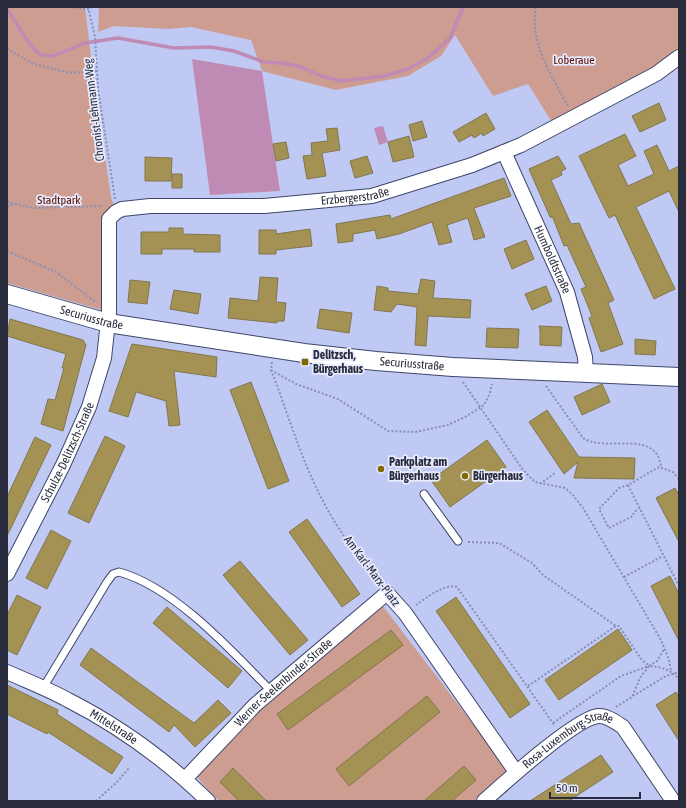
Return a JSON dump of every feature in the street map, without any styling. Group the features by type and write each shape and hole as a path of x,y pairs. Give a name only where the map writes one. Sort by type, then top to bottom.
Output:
{"street":[{"name":"Erzbergerstraße","path":"116,212 122,209 150,206 264,206 372,196 472,165 504,152 656,74 679,57"},
{"name":"Humboldtstraße","path":"504,152 567,292 586,357 586,372"},
{"path":"108,318 109,219 116,212"},
{"name":"Securiusstraße","path":"7,294 108,318 274,348 376,361 452,367 679,377"},
{"name":"Schulze-Delitzsch-Straße","path":"7,574 63,465 89,407 104,358 108,318"},
{"name":"Am Karl-Marx-Platz","path":"386,593 405,614 516,772"},
{"name":"Werner-Seelenbinder-Straße","path":"185,779 242,718 271,691 386,593"},
{"name":"Mittelstraße","path":"7,672 68,700 141,744 185,779 208,801"},
{"name":"Rosa-Luxemburg-Straße","path":"484,801 516,772 562,736 598,716 611,719 623,727 673,801"}],"lane":[{"path":"424,494 458,541"},
{"path":"43,688 107,582 113,574 119,572 154,588 187,611 250,669 271,691"}],"path":[{"path":"71,7 92,7"},
{"path":"536,7 534,19 538,39 547,67 574,117"},
{"name":"Chronist-Lehmann-Weg","path":"88,8 95,37 97,72 116,212"},
{"path":"7,49 34,64 71,73 97,72"},
{"path":"7,202 34,208 103,206 116,212"},
{"path":"7,207 16,204"},
{"path":"7,252 56,272 108,318"},
{"name":"Am Karl-Marx-Platz","path":"274,348 271,370 308,468 323,501 352,548 386,593"},
{"path":"452,367 534,482 565,488 573,495 583,508 665,648 671,671"},
{"path":"271,370 296,384 338,399 388,430 416,432 448,425 480,407 490,393 492,368"},
{"path":"536,370 583,438 592,442 645,445 658,455 661,467"},
{"path":"639,509 634,512 633,516 609,528 599,509 619,488 628,485 655,468 661,467 673,472 679,479"},
{"path":"540,484 556,473"},
{"path":"628,485 679,586"},
{"path":"458,541 499,543 532,563 543,575 616,626 619,626 641,659 649,666 662,667 671,671 679,679"},
{"path":"624,577 663,556"},
{"path":"405,614 420,602 446,587 452,585 457,587 562,736"},
{"path":"528,686 616,626"},
{"path":"553,724 621,676 649,666 657,661 662,656 665,648"},
{"path":"632,696 640,678 649,666"},
{"path":"598,716 612,710 666,676 679,672"},
{"path":"96,801 117,782 130,767"}],"green space":[{"name":"Stadtpark","path":"7,7 85,7 95,90 111,197 116,212 109,312 7,283"},
{"name":"Loberaue","path":"99,7 679,7 679,57 555,127 528,84 493,96 455,35 441,56 408,76 336,90 262,71 251,40 191,27 167,29 114,26 98,32"},
{"path":"382,605 509,771 474,801 219,801 200,781 197,775 261,708"}],"shaded area":[{"path":"192,59 262,71 280,191 210,195"},
{"path":"383,126 388,142 379,145 374,128"}],"building":[{"path":"659,103 666,120 640,132 632,116"},
{"path":"486,113 495,129 483,136 482,133 474,138 472,135 459,142 453,132"},
{"path":"422,121 427,137 413,141 409,125"},
{"path":"337,128 340,150 322,153 326,176 307,179 303,156 312,155 311,143 328,141 326,129"},
{"path":"625,134 636,156 618,165 628,186 654,174 644,151 657,145 669,171 679,166 679,212 669,191 636,207 675,289 654,299 615,215 609,218 579,156"},
{"path":"409,136 414,157 393,162 388,142"},
{"path":"286,142 289,158 276,161 273,144"},
{"path":"367,156 373,173 355,178 350,161"},
{"path":"558,156 566,169 561,171 562,175 551,180 571,224 579,223 614,300 608,303 623,344 601,352 589,318 592,316 581,289 586,287 567,245 564,246 553,218 550,217 529,169"},
{"path":"145,157 172,158 171,181 145,181"},
{"path":"172,174 182,174 182,188 172,188"},
{"path":"504,178 511,196 474,208 485,237 474,240 468,218 447,225 452,242 439,245 432,222 399,234 377,239 375,230 353,234 353,241 338,243 336,224 390,215 391,219"},
{"path":"169,228 183,228 183,234 220,235 220,252 194,252 194,249 162,249 162,254 141,254 141,232 169,232"},
{"path":"310,229 312,246 276,250 276,254 259,254 259,230 276,230 276,234"},
{"path":"526,240 534,259 512,269 504,249"},
{"path":"260,277 278,278 276,302 286,303 284,321 277,321 277,323 228,318 230,298 258,301"},
{"path":"421,279 435,281 433,298 471,300 470,318 428,316 426,346 415,345 417,307 397,304 391,312 374,310 377,286 388,288 388,291 418,294"},
{"path":"130,280 150,282 147,304 128,302"},
{"path":"546,286 552,301 532,310 525,294"},
{"path":"174,290 201,294 198,314 170,309"},
{"path":"320,309 352,313 349,333 317,328"},
{"path":"10,319 83,340 86,345 63,431 41,424 48,399 55,400 64,368 62,368 66,354 7,336"},
{"path":"539,326 562,327 561,346 540,345"},
{"path":"487,328 519,329 518,348 486,347"},
{"path":"635,339 656,341 655,355 635,354"},
{"path":"132,344 217,357 216,377 174,371 180,425 169,426 166,401 136,392 128,417 109,411"},
{"path":"251,382 289,481 268,489 230,390"},
{"path":"602,384 610,402 582,415 574,397"},
{"path":"547,410 579,457 635,458 634,479 574,478 578,462 564,474 529,422"},
{"path":"105,436 125,446 89,523 68,513"},
{"path":"35,437 51,445 7,536 7,497"},
{"name":"Bürgerhaus","path":"487,440 506,467 450,507 431,480"},
{"path":"675,488 679,495 679,542 656,498"},
{"path":"307,519 360,594 342,607 289,532"},
{"path":"51,530 71,541 47,589 26,578"},
{"path":"240,561 308,640 290,655 223,575"},
{"path":"670,576 679,594 679,641 651,586"},
{"path":"17,595 41,607 17,655 7,650 7,615"},
{"path":"456,597 530,704 510,718 436,611"},
{"path":"167,607 242,671 228,688 153,623"},
{"path":"618,629 632,650 559,700 545,680"},
{"path":"391,630 403,645 288,730 277,714"},
{"path":"91,648 194,723 218,700 231,713 195,747 174,725 169,732 80,665"},
{"path":"7,685 58,710 57,714 123,757 112,774 48,732 47,734 7,714"},
{"path":"676,692 679,697 679,741 656,705"},
{"path":"427,696 440,712 349,786 336,769"},
{"path":"601,755 613,772 569,801 530,801"},
{"path":"464,766 476,780 452,801 424,801"},
{"path":"233,768 266,801 239,801 220,782"}],"waterway":[{"path":"7,9 25,37 34,49 41,55 53,56 85,43 118,38 174,48 211,47 234,51 264,62 282,63 301,67 321,76 342,81 384,76 408,69 428,58 450,38 463,7"}],"place":[{"name":"Delitzsch, Bürgerhaus","path":"305,362"},
{"name":"Parkplatz am Bürgerhaus","path":"381,469"},
{"name":"Bürgerhaus","path":"465,476"}]}
